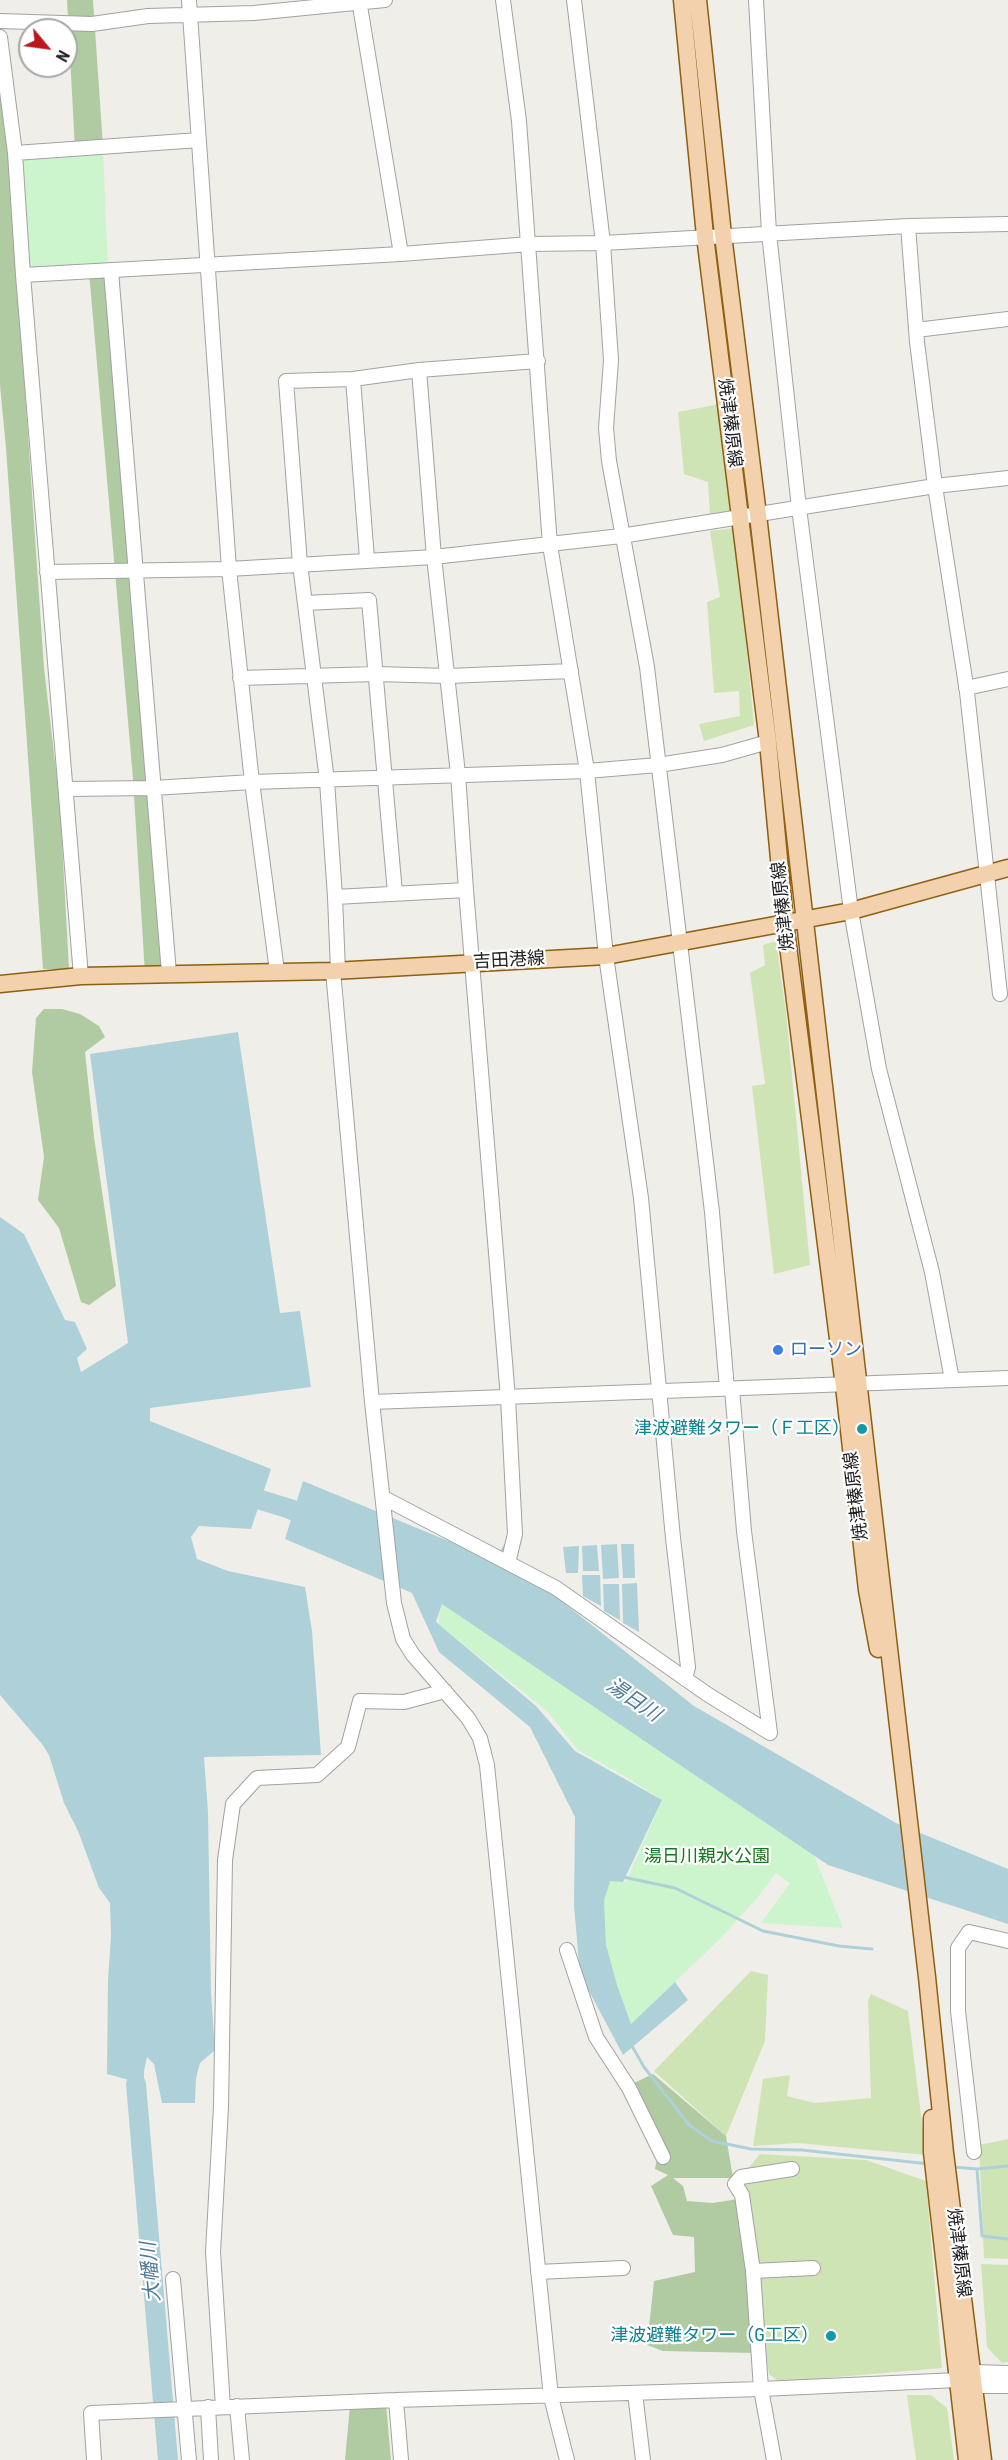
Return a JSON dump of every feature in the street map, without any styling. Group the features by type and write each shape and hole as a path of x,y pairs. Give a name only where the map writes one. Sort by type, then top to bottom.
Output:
{"main road":[{"name":"焼津榛原線","path":"682,0 705,236 750,517 804,919 851,1385 867,1590 906,1810 927,1977 943,2189 969,2380 983,2460"},
{"name":"焼津榛原線","path":"698,0 750,517 785,922 851,1385"},
{"name":"吉田港線","path":"0,984 81,976 335,971 606,956 851,911 1008,868"},
{"name":"焼津榛原線","path":"967,2460 969,2380"}],"street":[{"path":"189,0 229,569 252,782 277,971"},
{"path":"0,21 92,24 148,16 254,13 385,0"},
{"path":"503,0 519,122 530,244 550,545 587,771 606,956 641,1198 687,1667 685,1679"},
{"path":"384,1501 556,1588 685,1679 770,1733 744,1531 712,1212 647,668 609,461 606,428 611,360 603,243 574,0"},
{"path":"756,0 768,233 799,508 851,911 879,1069 932,1272 952,1380"},
{"path":"359,1 401,254"},
{"path":"0,37 15,153 81,976"},
{"path":"15,153 199,140"},
{"path":"23,275 206,266 530,244 603,243 908,226 1008,224"},
{"path":"908,226 916,330 935,486 966,688 1000,994"},
{"path":"111,271 169,973"},
{"path":"916,330 1008,319"},
{"path":"538,361 419,370 353,379 286,381 300,564 327,781 335,897 335,971 372,1402 394,1603 403,1639 474,1728 480,1738 487,1765 551,2397 567,2460"},
{"path":"419,370 434,557 458,774 508,1398 515,1534 508,1563"},
{"path":"353,379 367,560"},
{"path":"47,572 229,569 434,557 621,536 935,486 1008,478"},
{"path":"305,603 369,600 395,893"},
{"path":"240,678 571,671"},
{"path":"966,688 1008,679"},
{"path":"66,789 153,788 252,782 587,771 658,765 722,755 768,742"},
{"path":"335,897 466,890"},
{"path":"372,1402 660,1393 1008,1378"},
{"path":"242,2460 230,2407 213,2252 221,2107 225,1860 233,1804 257,1778 316,1775 348,1747 360,1701 404,1702 445,1691"},
{"path":"974,2152 957,2002 958,1948 969,1932 1008,1941"},
{"path":"567,1950 596,2037 629,2088 663,2157"},
{"path":"774,2460 761,2389 753,2271 742,2195 735,2184 741,2176 792,2169"},
{"path":"538,2272 623,2268"},
{"path":"753,2271 813,2268"},
{"path":"173,2279 189,2460"},
{"path":"94,2460 91,2413 969,2380 1008,2373"},
{"path":"969,2380 1008,2386"},
{"path":"635,2393 644,2460"},
{"path":"396,2400 401,2460"},
{"path":"208,2407 211,2460"}],"green space":[{"path":"67,0 93,0 103,147 75,149 71,78 78,78 78,18 68,18"},
{"path":"0,37 15,154 25,391 44,668 60,805 69,969 43,969 0,385"},
{"path":"103,151 108,267 27,269 21,158"},
{"path":"111,271 169,973 145,974 133,779 89,272"},
{"path":"720,404 732,513 710,515 708,482 684,474 678,412"},
{"path":"735,528 754,725 704,741 699,724 740,716 739,691 714,693 707,602 720,597 710,531"},
{"path":"776,941 786,1012 810,1265 774,1274 752,1086 765,1084 750,973 765,965 763,945"},
{"path":"44,1009 62,1009 80,1014 99,1026 105,1037 85,1052 94,1137 116,1286 89,1305 81,1302 59,1228 38,1200 44,1157 32,1072 36,1018"},
{"name":"湯日川親水公園","path":"442,1603 811,1848 843,1928 761,1923 790,1883 776,1873 722,1937 631,2024 607,1959 603,1894 610,1880 626,1882 662,1800 578,1750 547,1711 438,1624"},
{"path":"751,1971 768,1975 765,2041 726,2136 654,2071"},
{"path":"871,1994 908,2011 926,2155 797,2143 753,2146 763,2079 790,2075 787,2096 815,2103 871,2098 868,2001"},
{"path":"653,2074 726,2136 733,2178 673,2178 683,2186 687,2201 713,2203 738,2199 755,2353 663,2351 647,2345 654,2281 695,2272 694,2237 673,2235 651,2186 668,2175 655,2169 659,2147 634,2083"},
{"path":"1008,2139 1008,2259 984,2258 979,2145"},
{"path":"760,2154 866,2160 926,2181 942,2368 779,2382 769,2374 741,2177"},
{"path":"981,2264 1008,2265 1008,2362 1002,2363 987,2347"},
{"path":"907,2395 931,2395 947,2408 954,2460 916,2460"},
{"path":"386,2404 391,2460 345,2460 350,2406"}],"water":[{"path":"238,1032 280,1313 300,1311 311,1387 150,1408 150,1421 271,1469 251,1529 199,1526 191,1537 197,1559 228,1571 305,1587 312,1631 321,1755 204,1757 208,1812 211,1993 215,2050 200,2063 196,2078 195,2103 162,2103 154,2064 147,2057 144,2084 107,2074 110,1903 99,1888 78,1831 64,1803 49,1755 0,1695 0,1217 24,1234 65,1320 75,1322 87,1349 77,1358 81,1372 128,1343 90,1054"},
{"path":"303,1481 526,1573 694,1706 896,1823 1008,1869 1008,1924 828,1865 442,1604 436,1622 536,1706 575,1751 662,1800 623,1882 610,1881 604,1901 606,1945 631,2024 675,1982 688,2000 623,2055 580,1974 574,1906 575,1817 530,1727 439,1652 412,1593 285,1539"},
{"path":"617,1544 619,1578 603,1579 601,1545"},
{"path":"621,1544 634,1544 635,1578 623,1578"},
{"path":"597,1545 599,1571 583,1571 582,1546"},
{"path":"579,1546 578,1573 566,1573 563,1547"},
{"path":"582,1575 600,1575 601,1606 583,1596"},
{"path":"637,1583 639,1632 623,1623 622,1584"},
{"path":"603,1584 619,1584 620,1620 604,1611"}],"waterway":[{"name":"湯日川","path":"261,1500 317,1521"},
{"path":"501,1552 507,1543"},
{"path":"623,1877 675,1888 763,1931 839,1946 872,1949"},
{"path":"632,2046 644,2067 689,2125 712,2141 751,2149 802,2150 929,2164"},
{"name":"大幡川","path":"136,2084 168,2460"},
{"path":"954,2167 977,2169 1008,2166"},
{"path":"977,2169 982,2236 1008,2239"}],"place":[{"name":"ローソン","path":"778,1350"},
{"name":"津波避難タワー（Ｆ工区）","path":"862,1429"},
{"name":"津波避難タワー（G工区）","path":"831,2336"}]}
